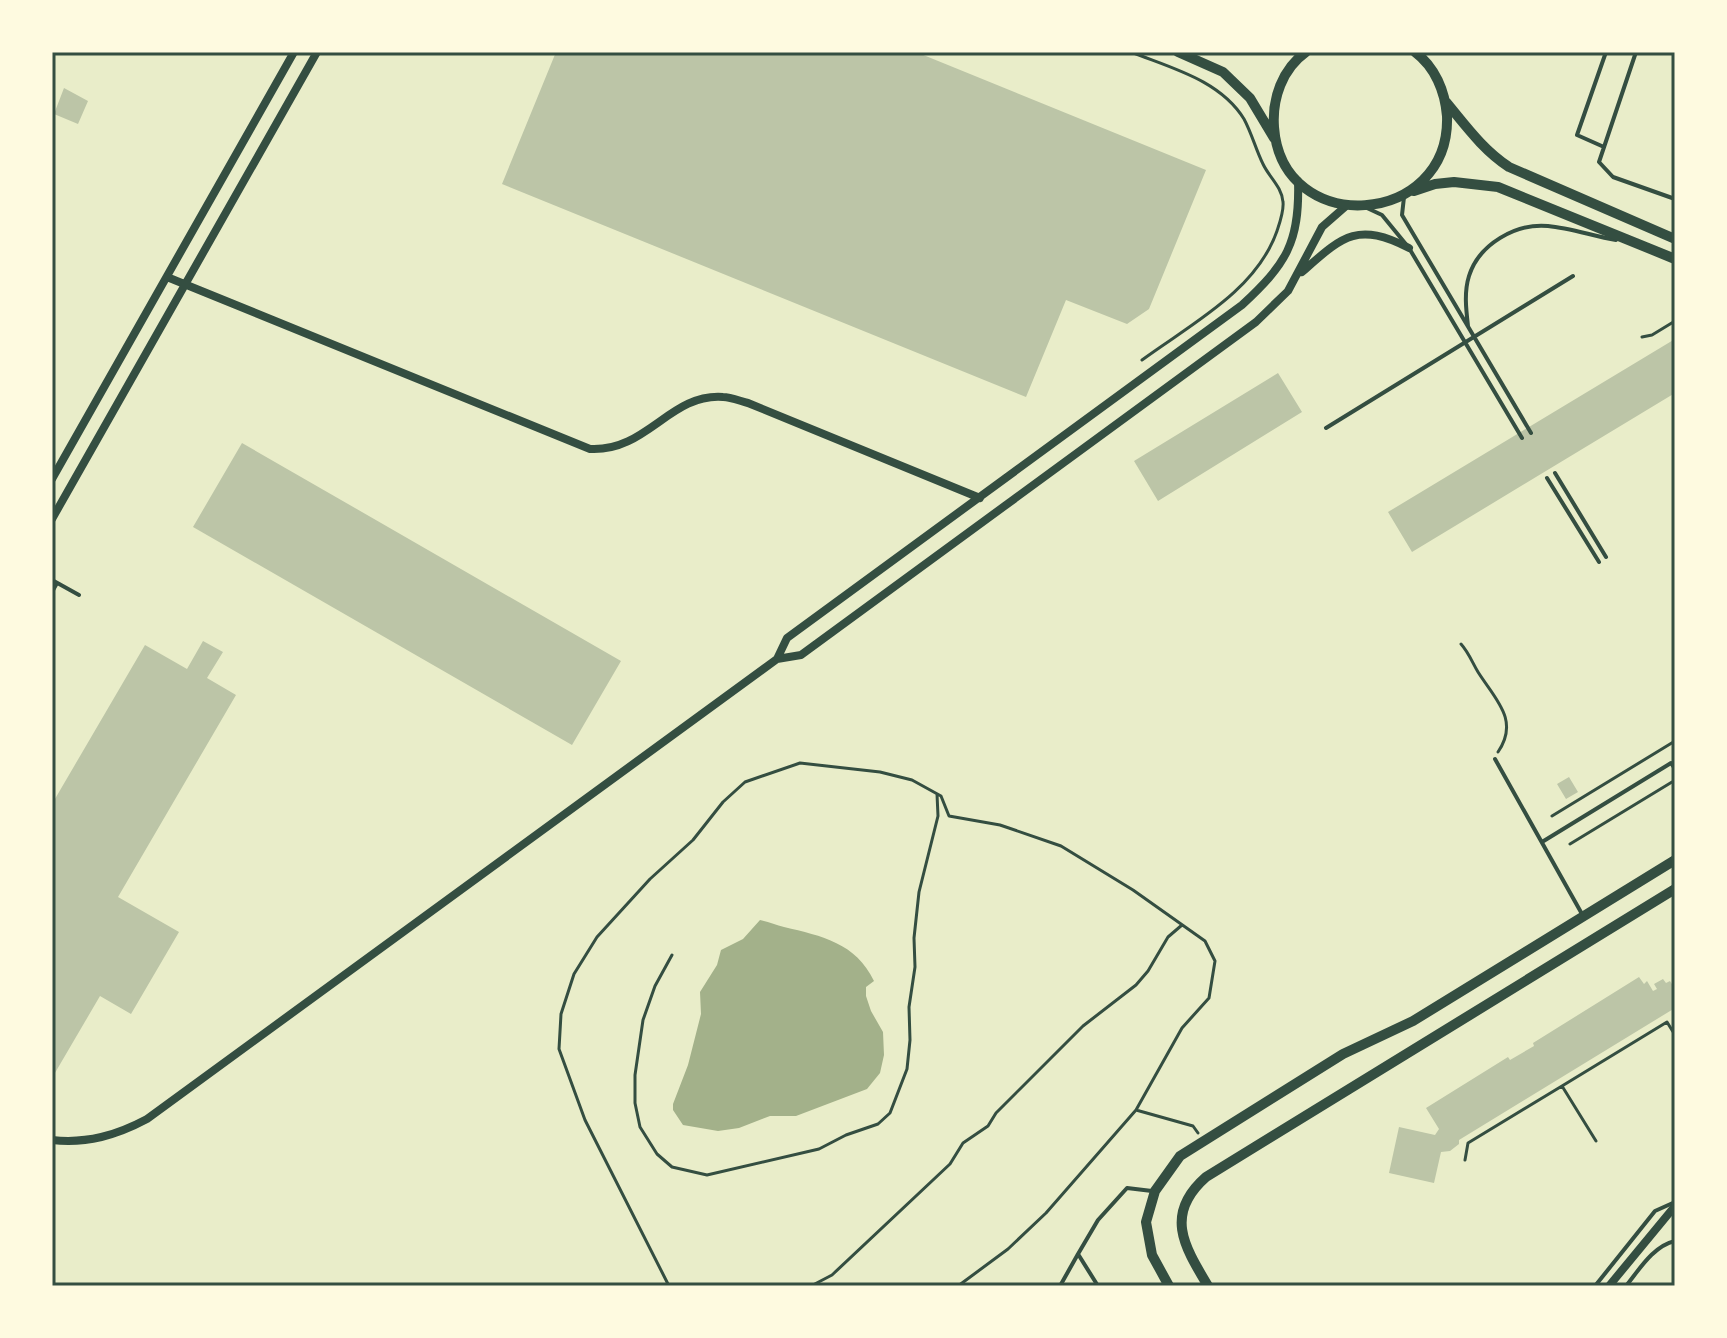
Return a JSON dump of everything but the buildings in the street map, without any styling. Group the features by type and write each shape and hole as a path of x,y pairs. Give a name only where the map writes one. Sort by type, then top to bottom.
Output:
{"street":[{"path":"52,479 294,52"},
{"path":"52,519 317,52"},
{"path":"1178,52 1223,72 1250,98 1275,140 1283,162 1298,181 1328,201 1361,207 1383,204 1435,184 1454,182 1498,187 1675,259"},
{"path":"1275,140 1273,110 1281,82 1306,52"},
{"path":"1419,53 1436,76 1446,102 1484,148 1509,167 1675,239"},
{"path":"1404,195 1425,178 1440,155 1447,129 1446,102"},
{"path":"777,659 787,638 1242,305 1273,276 1291,245 1299,210 1298,181"},
{"path":"52,1140 70,1142 117,1135 147,1119 777,659 801,655 1256,322 1288,291 1322,227 1346,206"},
{"path":"1296,278 1347,236 1371,234 1409,248"},
{"path":"167,277 590,449 606,450 625,445 693,401 722,397 748,403 980,498"},
{"path":"1169,1286 1152,1255 1146,1232 1147,1211 1155,1191 1180,1156 1343,1054 1413,1021 1675,860"},
{"path":"1208,1286 1186,1247 1181,1226 1185,1202 1195,1186 1675,889"},
{"path":"1609,1286 1675,1204"}],"lane":[{"path":"1604,147 1577,135 1606,52"},
{"path":"1636,52 1599,162 1613,177 1675,199"},
{"path":"1404,195 1402,215 1531,433"},
{"path":"1361,207 1372,208 1382,215 1409,248 1522,438"},
{"path":"1468,328 1465,301 1470,274 1483,252 1499,238 1523,228 1548,226 1640,244"},
{"path":"1326,428 1573,276"},
{"path":"1555,473 1606,557"},
{"path":"1547,478 1599,562"},
{"path":"52,592 55,581 79,595"},
{"path":"1495,759 1583,917"},
{"path":"1542,842 1673,762 1675,769"},
{"path":"1060,1286 1098,1220 1127,1188 1155,1191"},
{"path":"1595,1286 1655,1211 1675,1204"},
{"path":"1626,1286 1653,1254 1665,1244 1675,1241"},
{"path":"1078,1254 1098,1286"}],"path":[{"path":"1131,52 1193,77 1224,96 1244,120 1263,165 1283,200 1271,247 1255,273 1142,360"},
{"path":"1642,337 1652,335 1675,321"},
{"path":"1461,644 1505,714 1508,736 1495,759"},
{"path":"1552,816 1675,741"},
{"path":"669,1286 585,1120 559,1049 561,1014 574,974 597,937 650,879 693,840 723,802 745,782 800,763 880,772 912,780 941,796 949,816 1000,825 1061,846 1133,890 1205,941 1215,961 1209,998 1182,1028 1136,1110 1046,1213 1008,1249 958,1286"},
{"path":"1570,844 1672,782"},
{"path":"672,955 655,986 643,1020 635,1075 635,1103 640,1127 657,1154 672,1167 707,1175 819,1149 878,1124 890,1113 907,1069 919,892 938,816 937,794"},
{"path":"811,1286 832,1275 950,1164 963,1143 988,1126 996,1113 1083,1026 1136,985 1168,937 1182,925"},
{"path":"1465,1160 1468,1143 1667,1022 1675,1035"},
{"path":"1562,1086 1596,1141"},
{"path":"1136,1110 1193,1126 1203,1140"}],"shaded area":[{"path":"760,920 836,943 867,968 874,981 866,987 866,996 883,1032 884,1055 880,1073 867,1089 796,1116 770,1116 739,1128 718,1131 683,1125 673,1110 673,1104 688,1065 701,1014 700,992 717,965 721,950 743,939"}]}
